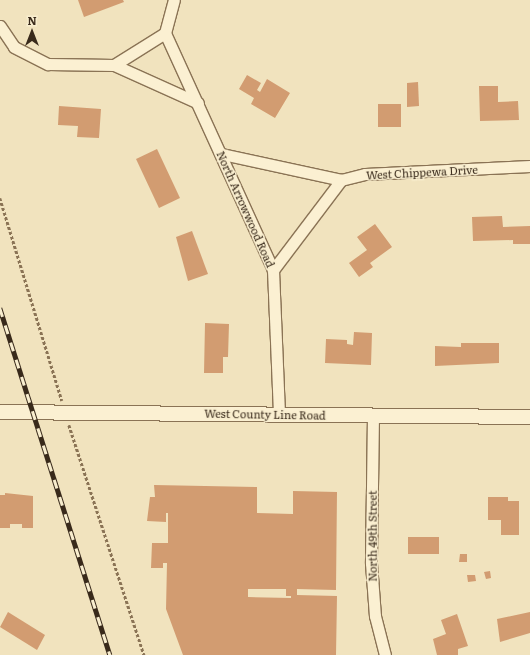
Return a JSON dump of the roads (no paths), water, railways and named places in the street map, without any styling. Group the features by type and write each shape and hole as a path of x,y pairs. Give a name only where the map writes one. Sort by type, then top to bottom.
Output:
{"street":[{"path":"114,66 165,33 174,0"},
{"path":"0,26 14,47 48,64 114,66 198,103"},
{"name":"North Arrowwood Road","path":"165,33 222,154 273,270 279,415"},
{"name":"West Chippewa Drive","path":"222,154 341,180 365,174 530,166"},
{"path":"273,270 341,180"},
{"name":"West County Line Road","path":"0,412 530,417"},
{"name":"North 49th Street","path":"373,415 372,591 375,616 385,655"}],"railway":[{"path":"0,308 110,655"}]}
